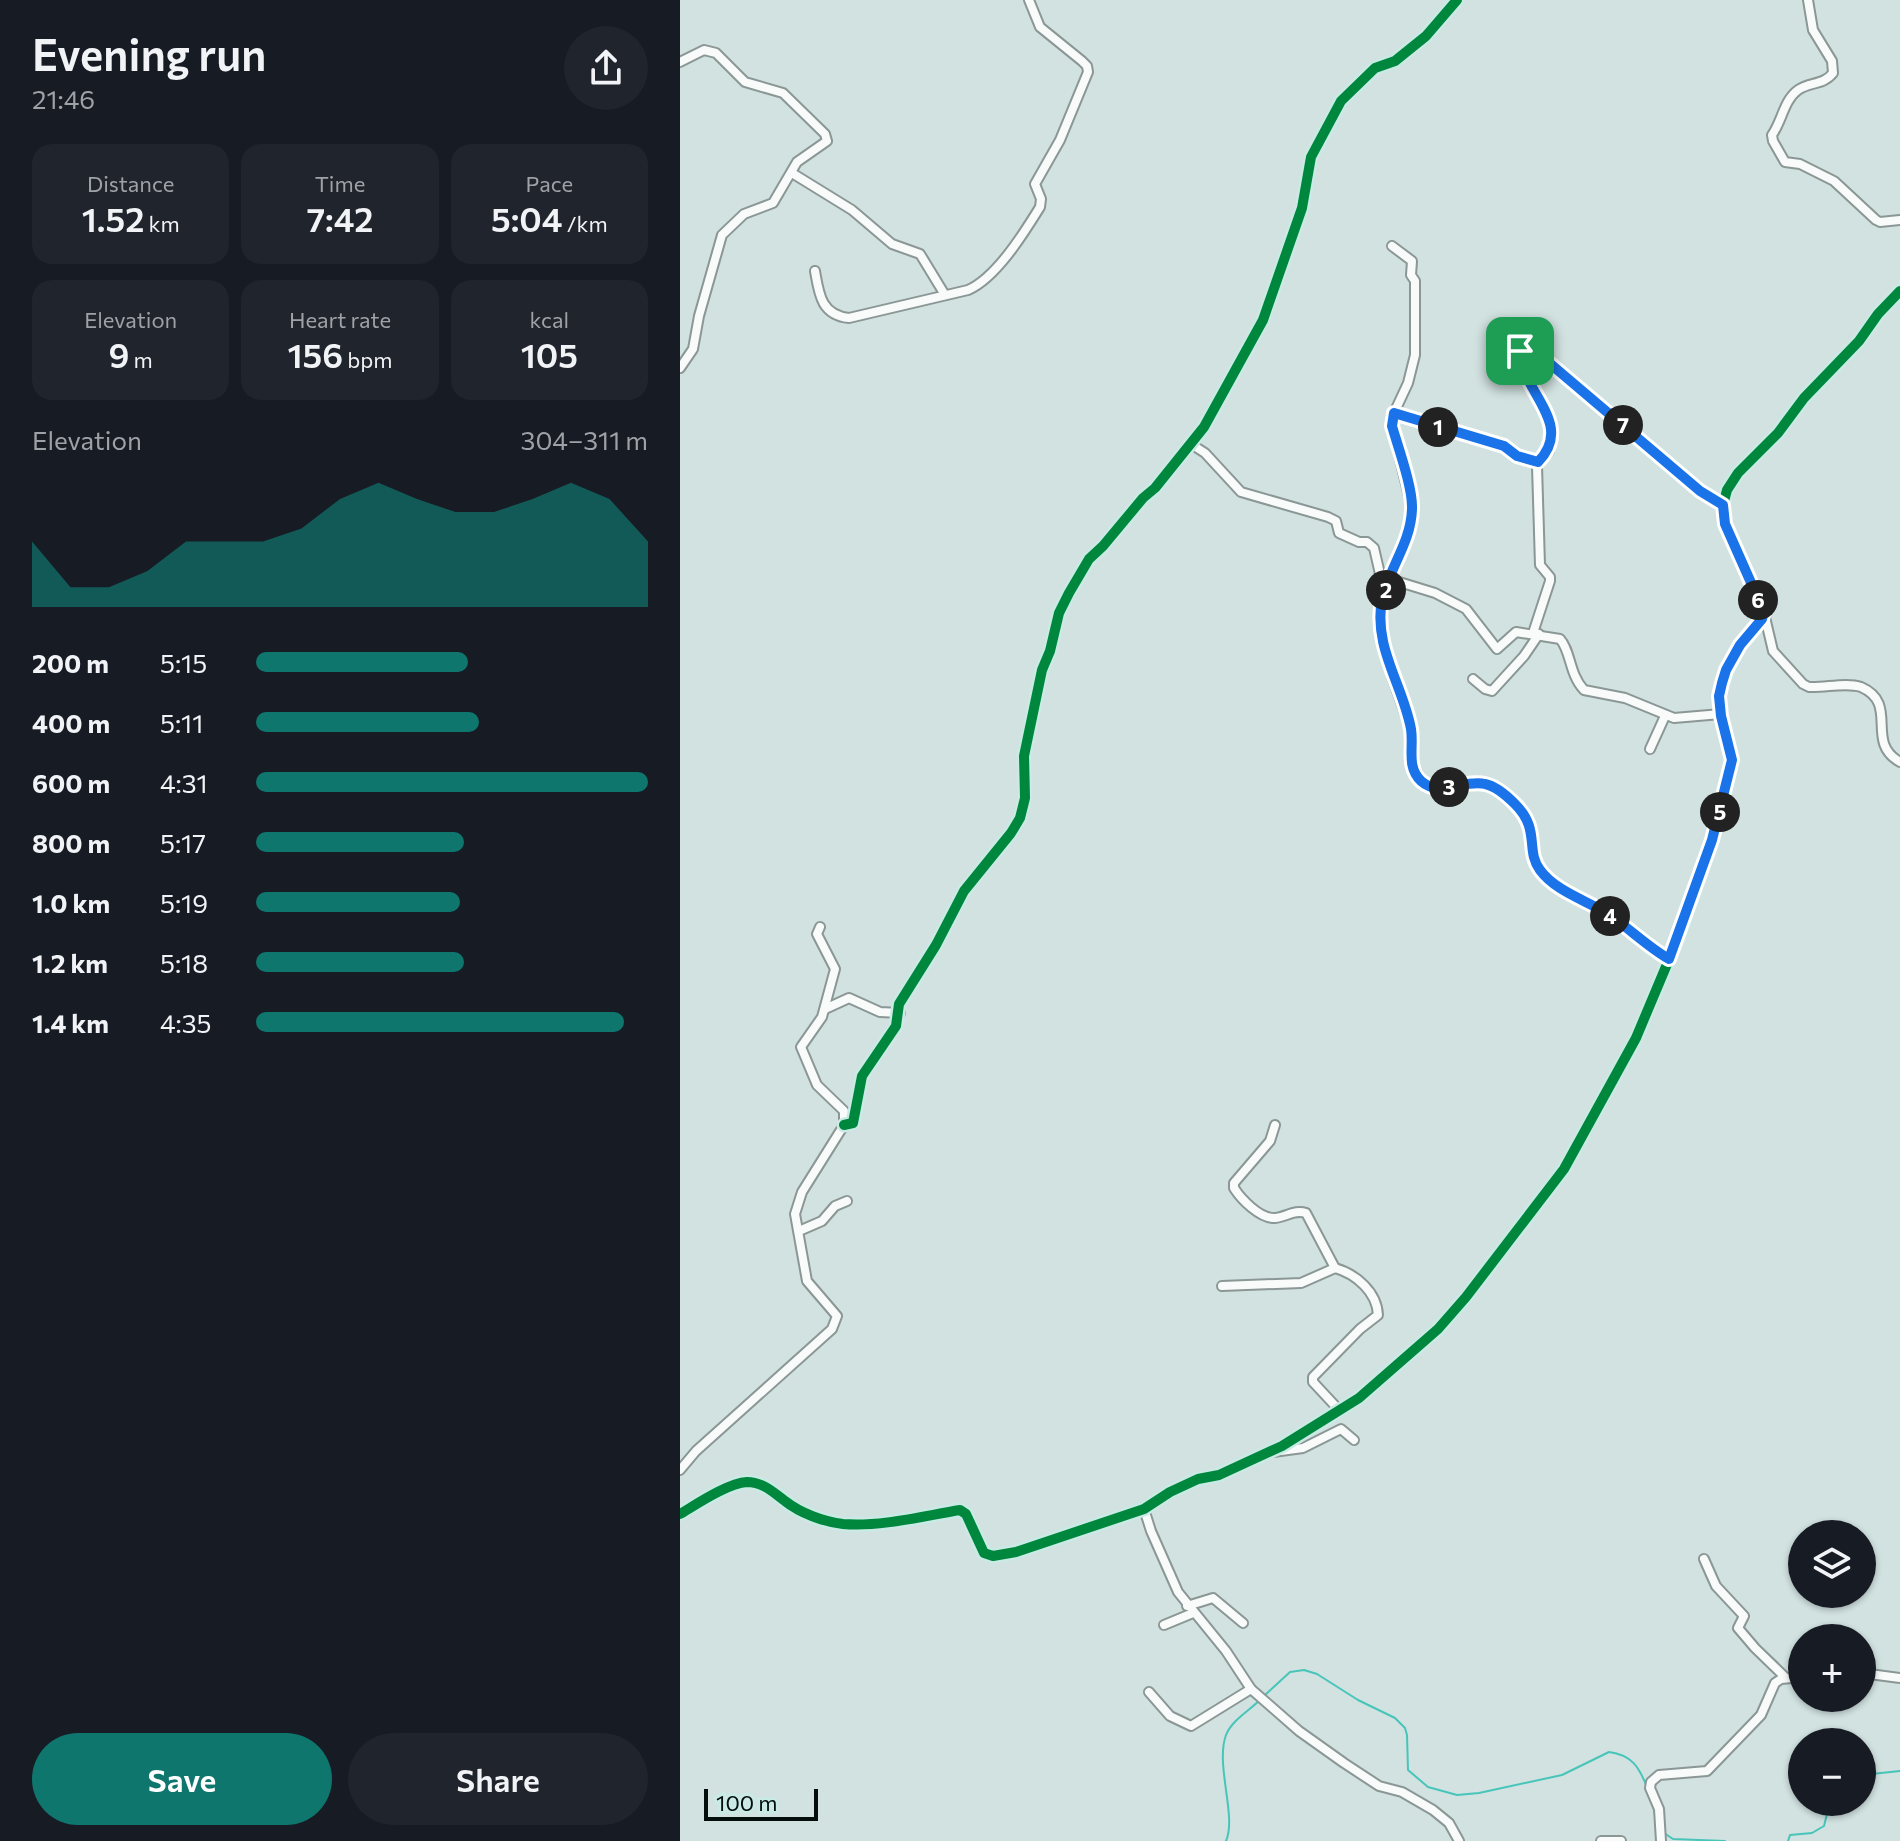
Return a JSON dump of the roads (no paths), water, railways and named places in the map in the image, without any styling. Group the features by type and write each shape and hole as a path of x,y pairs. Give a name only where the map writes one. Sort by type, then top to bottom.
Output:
{"street":[{"path":"815,271 822,304 829,311 844,317 968,290 984,282 1039,210 1041,201 1035,184 1060,140 1086,80 1087,66 1040,27 1029,0"},
{"path":"844,1125 853,1123 862,1076 896,1026 899,1004 936,945 964,891 1020,818 1025,798 1024,756 1042,670 1059,613 1069,593 1089,559 1155,488 1204,427 1263,320 1302,208 1311,157 1341,101 1375,68 1395,61 1426,36 1457,0"},
{"path":"1808,0 1813,30 1832,61 1833,73 1828,79 1797,90 1772,135 1773,141 1785,162 1818,171 1834,181 1876,220 1900,220"},
{"path":"680,62 704,50 710,51 745,82 777,90 791,100 825,134 827,141 797,162 773,203 744,214 722,235 693,349 680,368"},
{"path":"792,173 852,210 892,244 920,254 945,295"},
{"path":"1392,246 1412,261 1411,275 1415,281 1415,355 1392,426 1412,508 1407,539 1383,599 1381,631 1393,679 1411,730 1415,773 1432,788 1489,784 1506,796 1529,822 1537,865 1543,874 1556,885 1609,915 1669,959"},
{"path":"1900,291 1859,341 1804,398 1778,433 1738,473 1727,490 1723,505 1725,524 1764,612 1773,651 1809,687 1861,687 1884,699 1889,711 1887,743 1892,756 1900,762"},
{"path":"1473,679 1489,692 1492,691 1524,656 1536,633 1550,581 1540,565 1538,462 1549,451 1551,431 1548,414 1522,363 1520,351 1527,344 1700,491 1723,505"},
{"path":"1394,413 1504,446 1517,456 1538,462"},
{"path":"1191,444 1205,453 1241,492 1336,521 1339,533 1359,542 1367,542 1374,548 1380,574 1435,593 1466,609 1497,649 1516,632 1536,633 1563,641 1572,672 1584,690 1625,698 1665,716 1681,719 1721,714"},
{"path":"682,1509 745,1482 757,1483 774,1491 803,1512 843,1524 905,1520 960,1510 966,1514 980,1548 993,1556 1043,1544 1144,1509 1198,1479 1219,1475 1268,1452 1359,1398 1438,1329 1549,1191 1629,1054 1669,959 1712,840 1732,760 1719,696 1726,670 1764,612"},
{"path":"1650,749 1665,716"},
{"path":"680,1470 696,1451 836,1323 837,1316 807,1281 795,1214 802,1192 844,1125 844,1111 817,1085 801,1051 825,1009 835,969 817,934 820,927"},
{"path":"825,1009 849,998 880,1012 900,1013"},
{"path":"1275,1125 1270,1141 1234,1183 1234,1188 1266,1217 1299,1211 1306,1213 1335,1268 1362,1282 1379,1313 1313,1377 1313,1382 1340,1411"},
{"path":"799,1231 822,1221 835,1206 847,1201"},
{"path":"1222,1286 1301,1283 1335,1268"},
{"path":"1268,1452 1303,1448 1341,1429 1354,1440"},
{"path":"1144,1509 1163,1561 1190,1610 1226,1651 1251,1689 1299,1731 1355,1771 1379,1786 1402,1792 1433,1810 1449,1823 1459,1841"},
{"path":"1661,1841 1661,1826 1651,1782 1659,1775 1707,1771 1761,1715 1775,1683 1786,1678 1738,1628 1744,1616 1716,1586 1704,1559"},
{"path":"1164,1625 1213,1598 1243,1623"},
{"path":"1876,1675 1900,1678"},
{"path":"1149,1692 1170,1716 1191,1726 1251,1689"},
{"path":"1601,1841 1621,1841"}],"waterway":[{"path":"1265,1695 1290,1672 1304,1670 1317,1674 1358,1700 1395,1718 1405,1728 1407,1735 1408,1770 1428,1787 1457,1795 1562,1775 1609,1752 1634,1763 1647,1787"},
{"path":"1226,1841 1229,1818 1223,1747 1229,1730 1261,1699"},
{"path":"1876,1774 1900,1771"},
{"path":"1653,1805 1656,1818"},
{"path":"1788,1841 1790,1835 1812,1833 1824,1826 1826,1816"},
{"path":"1664,1833 1673,1839 1725,1841"}]}
